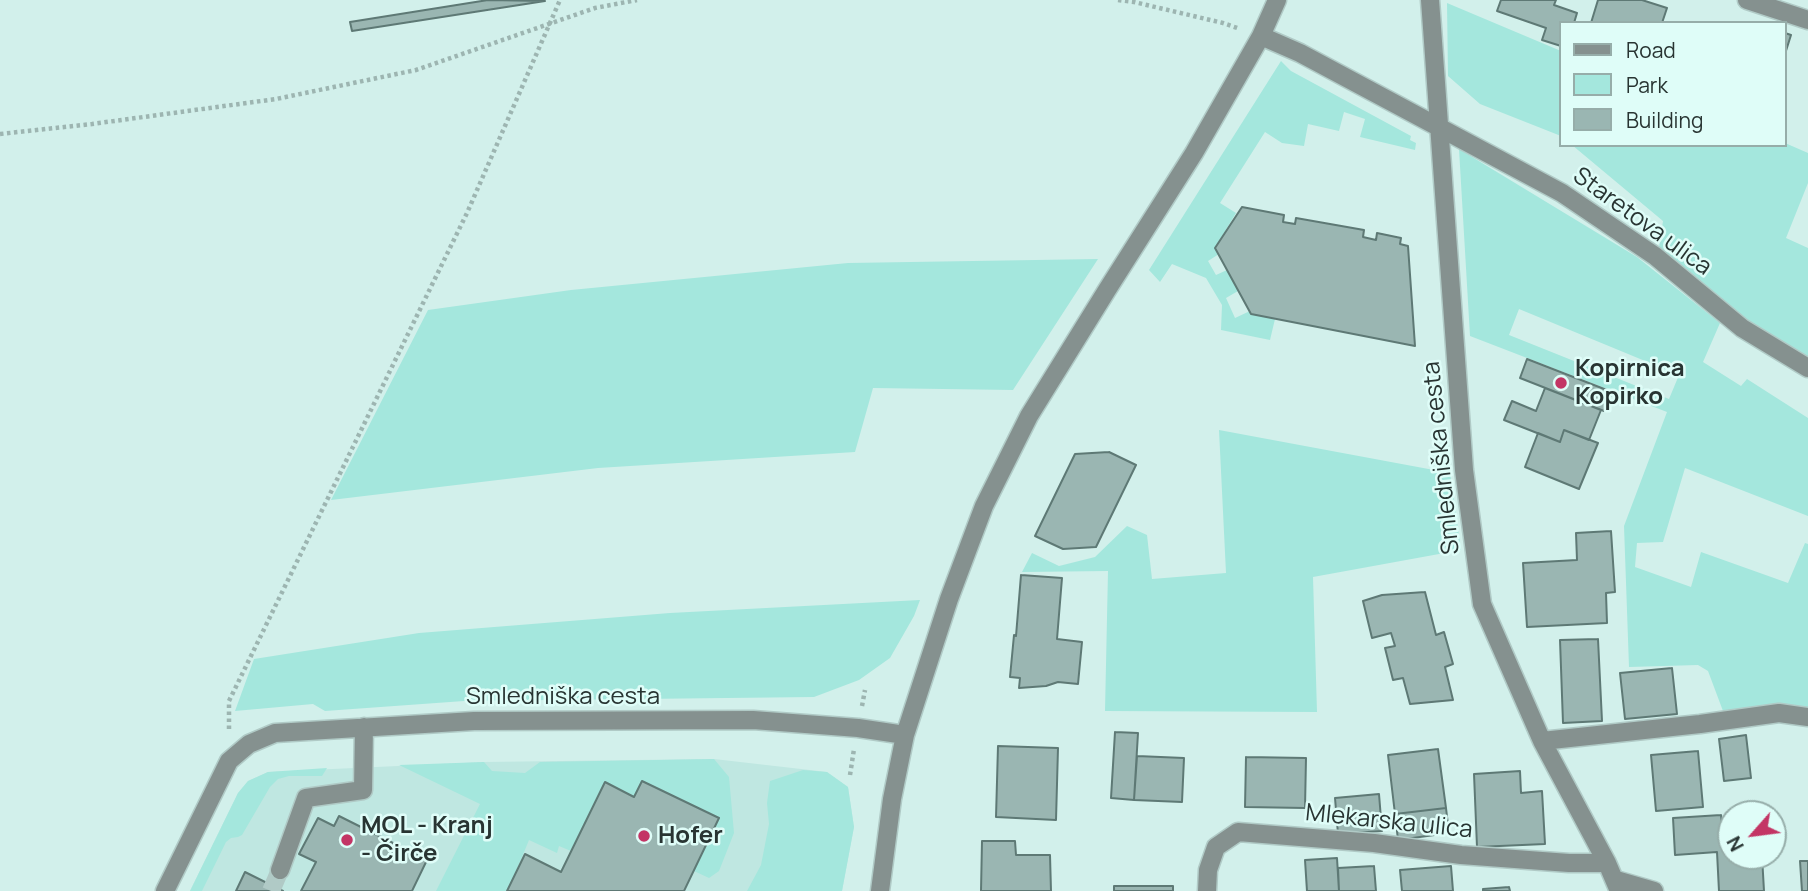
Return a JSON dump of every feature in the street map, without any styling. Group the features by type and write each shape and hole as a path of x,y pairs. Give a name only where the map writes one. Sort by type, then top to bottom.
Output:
{"street":[{"path":"880,891 892,799 905,735 949,599 984,506 1029,416 1194,153 1261,36 1278,0"},
{"name":"Smledniška cesta","path":"1430,0 1464,470 1482,604 1542,741 1617,886 1654,891"},
{"path":"1747,0 1808,20"},
{"name":"Staretova ulica","path":"1261,36 1300,53 1562,193 1655,256 1742,328 1808,368"},
{"path":"1542,741 1779,713 1808,717"},
{"name":"Smledniška cesta","path":"229,761 249,744 275,733 474,720 753,720 858,728 905,735"},
{"path":"280,870 306,798 363,790 364,727"},
{"path":"165,891 229,761"},
{"name":"Mlekarska ulica","path":"1207,891 1208,870 1216,847 1238,832 1374,843 1461,855 1607,863"}],"path":[{"path":"229,761 229,701 467,213 560,0"},
{"path":"0,134 276,99 416,70 550,22 595,8 637,0"},
{"path":"1118,0 1223,23 1261,36"}],"shaded area":[{"path":"714,759 827,772 848,787 854,827 842,891 190,891 238,793 248,781 268,772 484,762"}],"green space":[{"path":"1447,3 1560,51 1560,136 1480,104 1448,76"},
{"path":"1281,61 1291,71 1411,136 1410,140 1416,143 1415,150 1360,137 1365,119 1344,112 1339,131 1308,124 1304,146 1282,143 1265,132 1220,203 1236,213 1215,248 1219,254 1208,261 1216,275 1227,270 1238,291 1226,298 1235,318 1250,311 1251,314 1275,319 1270,340 1221,330 1222,305 1206,278 1172,264 1160,282 1149,270"},
{"path":"1787,144 1808,153 1808,183 1786,238 1808,248 1808,362 1759,330 1659,248 1663,221 1574,147 1787,147"},
{"path":"1459,149 1637,257 1720,323 1703,362 1741,386 1747,379 1808,418 1808,516 1685,468 1663,542 1637,543 1635,567 1691,587 1701,552 1788,583 1805,543 1808,544 1808,713 1776,709 1723,711 1708,671 1698,665 1629,667 1624,526 1667,412 1470,336","holes":["1519,309 1679,375 1669,399 1509,335"]},
{"path":"1098,259 1013,390 873,388 855,452 598,468 331,500 428,310 571,290 848,263"},
{"path":"1219,430 1450,473 1461,550 1313,577 1317,712 1105,711 1108,571 1022,572 1032,553 1059,566 1095,557 1127,526 1147,535 1152,579 1226,573"},
{"path":"920,600 890,658 859,680 814,697 464,701 325,711 313,704 235,711 254,659 419,633 670,613"},
{"path":"714,759 729,777 734,833 719,871 709,878 694,871 719,818 642,781 634,797 605,782 571,851 559,846 557,853 529,840 508,891 436,891 480,804 399,765 484,762 492,771 525,773 540,762"},
{"path":"327,768 322,776 289,776 278,779 270,787 242,835 226,842 202,891 190,891 238,793 248,781 268,772"},
{"path":"803,770 827,772 848,787 854,827 842,891 747,891 761,865 769,824 767,803 770,781"}],"building":[{"path":"488,0 545,1 352,31 350,22"},
{"path":"1501,0 1556,0 1554,5 1577,13 1575,21 1560,21 1560,46 1542,40 1546,28 1497,11"},
{"path":"1598,0 1642,0 1667,8 1663,21 1592,21"},
{"path":"1242,207 1284,215 1283,222 1295,224 1296,218 1364,230 1363,237 1376,240 1377,233 1401,238 1400,244 1408,246 1415,346 1251,314 1215,248"},
{"name":"Kopirnica Kopirko","path":"1527,359 1612,392 1604,411 1520,378"},
{"path":"1545,388 1601,410 1589,440 1564,430 1560,442 1504,420 1512,401 1536,411"},
{"path":"1564,430 1598,443 1579,489 1525,467 1538,433 1560,442"},
{"path":"1109,452 1136,465 1096,547 1063,549 1035,536 1075,454"},
{"path":"1611,531 1615,592 1606,593 1607,623 1527,627 1523,563 1577,560 1576,533"},
{"path":"1021,575 1062,578 1057,639 1082,642 1078,684 1058,682 1046,686 1019,688 1020,678 1010,677"},
{"path":"1425,592 1436,635 1444,632 1453,664 1445,667 1453,700 1410,704 1403,678 1393,680 1385,648 1395,646 1391,633 1372,638 1363,601 1382,595"},
{"path":"1598,639 1602,721 1563,723 1560,640"},
{"path":"1672,668 1677,714 1625,719 1620,673"},
{"path":"1115,732 1138,733 1134,800 1111,798"},
{"path":"1746,735 1751,778 1724,781 1719,739"},
{"path":"998,746 1058,748 1056,820 996,817"},
{"path":"1438,749 1446,808 1395,814 1388,755"},
{"path":"1698,751 1703,807 1656,811 1651,755"},
{"path":"1137,756 1184,758 1182,802 1134,800"},
{"path":"1246,757 1306,758 1305,808 1245,807"},
{"path":"1520,771 1521,793 1542,791 1545,844 1477,847 1474,774"},
{"name":"Hofer","path":"642,781 719,818 684,891 507,891 525,854 561,872 605,782 634,797"},
{"path":"1379,794 1382,831 1338,834 1335,798"},
{"path":"1446,808 1449,833 1398,840 1395,814"},
{"path":"1717,815 1717,852 1675,855 1673,818"},
{"name":"MOL - Kranj - Čirče","path":"339,816 427,860 412,891 301,891 316,862 299,854 318,818 334,826"},
{"path":"982,841 1015,841 1016,855 1050,855 1051,891 981,891"},
{"path":"1337,858 1339,891 1307,891 1305,860"},
{"path":"1800,861 1808,861 1808,891 1802,891"},
{"path":"1374,866 1376,891 1339,891 1338,868"},
{"path":"1451,866 1453,891 1402,891 1400,870"},
{"path":"1718,870 1763,870 1764,891 1719,891"},
{"path":"245,872 283,891 236,891"},
{"path":"1114,886 1173,886 1173,891 1114,891"},
{"path":"1509,887 1510,891 1483,891 1483,889"}],"tunnel":[{"path":"271,891 280,870"}],"place":[{"name":"Kopirnica Kopirko","path":"1561,383"},
{"name":"Hofer","path":"644,836"},
{"name":"MOL - Kranj - Čirče","path":"347,840"}]}
